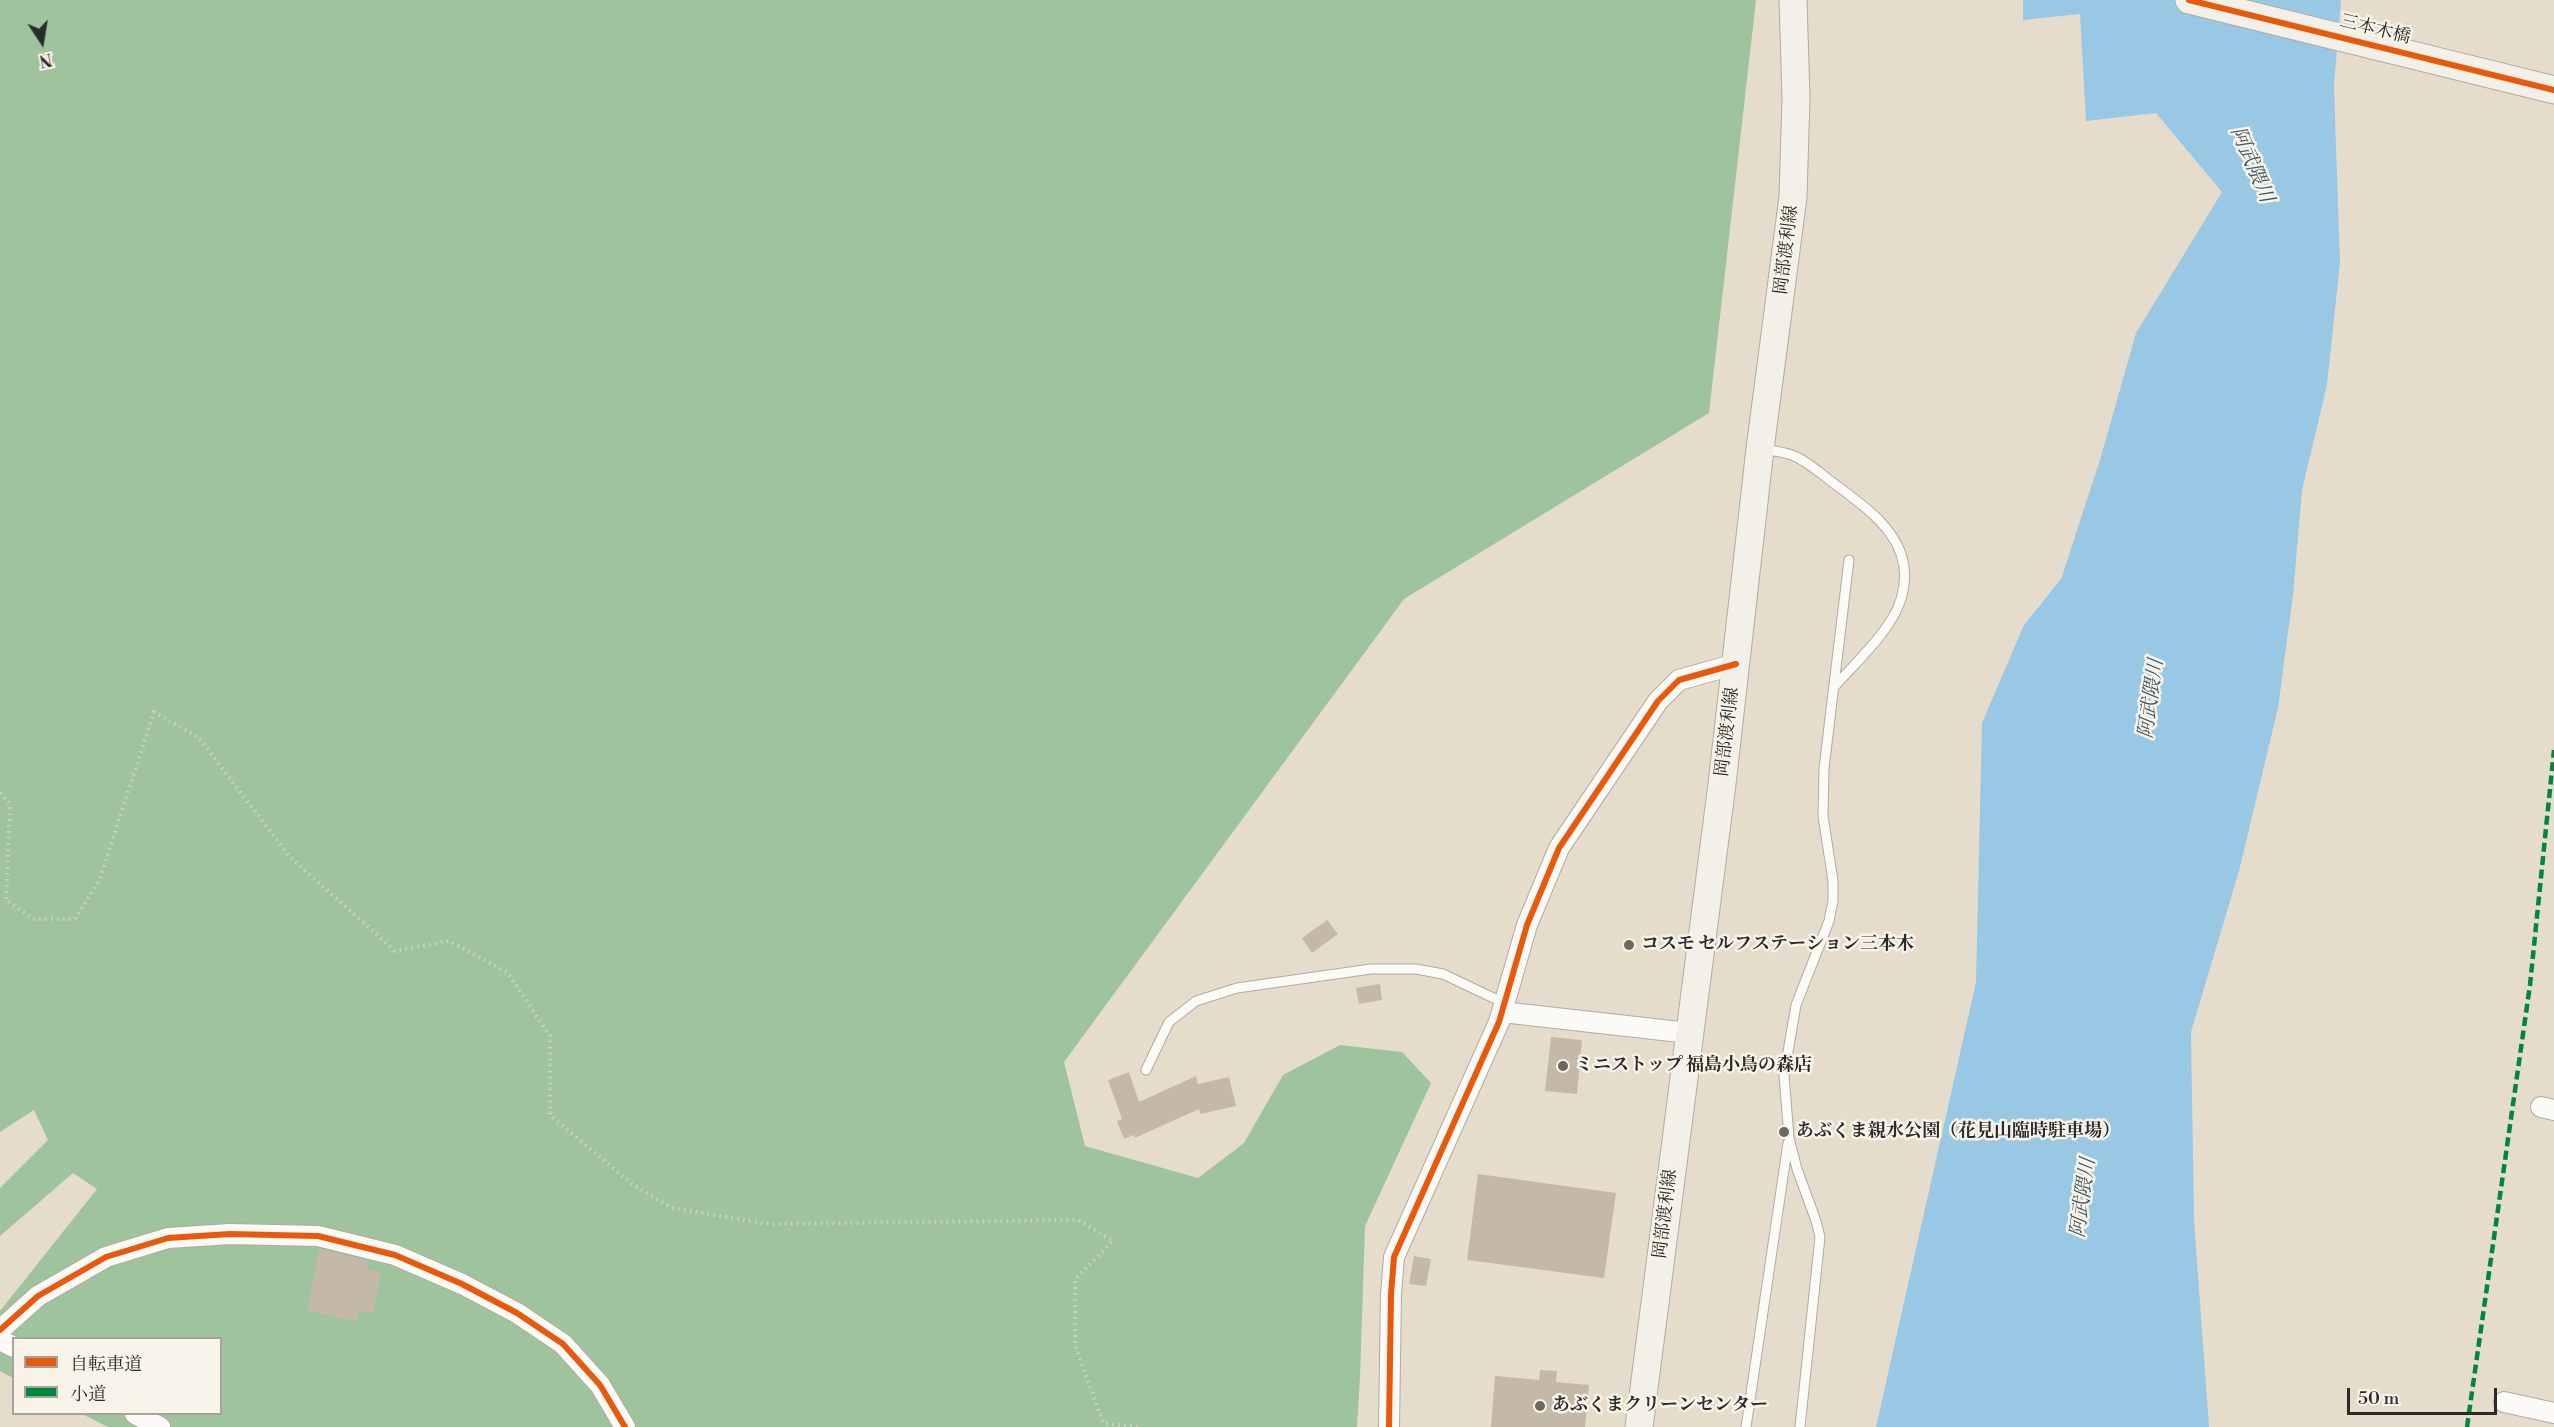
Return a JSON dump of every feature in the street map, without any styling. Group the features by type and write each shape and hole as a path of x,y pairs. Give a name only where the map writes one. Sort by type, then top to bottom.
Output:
{"main road":[{"name":"岡部渡利線","path":"1639,1427 1793,197 1796,98 1793,0"},
{"name":"三本木橋","path":"2189,0 2554,90"}],"street":[{"path":"1389,1427 1391,1293 1394,1257 1404,1231 1426,1189 1503,1008 1527,925 1559,848 1658,701 1679,680 1736,664"},
{"path":"1503,1008 1689,1033"},
{"path":"0,1329 38,1296 105,1257 168,1239 230,1234 318,1236 395,1255 462,1284 517,1313 563,1344 600,1384 625,1427"},
{"path":"2504,1402 2554,1413"},
{"path":"139,1415 160,1427"}],"lane":[{"path":"1760,449 1796,456 1860,503 1892,533 1902,559 1906,579 1900,602 1887,625 1834,688"},
{"path":"1800,1427 1820,1237 1797,1169 1789,1137 1784,1075 1796,1005 1829,921 1833,902 1833,881 1823,816 1824,768 1849,560"},
{"path":"1146,1070 1169,1022 1196,1001 1237,988 1371,969 1416,969 1443,974 1503,1008"},
{"path":"1746,1427 1789,1137"}],"path":[{"path":"0,793 10,804 6,900 33,919 75,919 99,880 154,712 198,737 290,857 395,951 449,941 508,973 550,1036 550,1115 632,1184 672,1208 769,1224 1078,1220 1113,1241 1075,1279 1075,1346 1103,1423 1138,1427"}],"green space":[{"path":"0,0 1756,0 1709,413 1404,599 1064,1062 1085,1146 1198,1178 1244,1143 1283,1075 1340,1045 1402,1052 1431,1083 1365,1226 1357,1427 108,1427 84,1415 222,1415 222,1337 12,1337 12,1377 0,1371 0,1311 97,1189 73,1173 0,1236 0,1188 48,1140 34,1110 0,1132"}],"water":[{"name":"阿武隈川","path":"2023,0 2341,0 2334,87 2340,262 2327,385 2302,490 2293,595 2278,708 2239,871 2191,1032 2194,1219 2209,1427 1876,1427 1976,982 1982,723 2024,625 2061,579 2100,460 2136,333 2222,192 2156,113 2086,121 2080,14 2023,20"}],"building":[{"path":"1327,920 1338,934 1312,953 1302,938"},
{"path":"1380,984 1382,1000 1359,1004 1356,988"},
{"name":"ミニストップ 福島小鳥の森店","path":"1551,1037 1582,1040 1577,1094 1545,1091"},
{"path":"1129,1072 1139,1102 1196,1076 1198,1084 1229,1077 1236,1106 1200,1114 1199,1109 1135,1138 1134,1135 1124,1139 1117,1121 1122,1119 1108,1080"},
{"path":"1478,1174 1616,1193 1604,1278 1467,1260"},
{"path":"319,1249 368,1261 367,1269 381,1272 373,1313 359,1310 357,1321 307,1311"},
{"path":"1414,1256 1431,1259 1426,1286 1409,1284"},
{"name":"あぶくまクリーンセンター","path":"1540,1370 1557,1371 1556,1382 1589,1385 1585,1427 1491,1427 1495,1376 1539,1380"}],"marked path":[{"path":"2467,1427 2530,985 2554,750"}],"cycle path":[{"path":"2189,0 2554,90"},
{"path":"1389,1427 1391,1294 1394,1257 1499,1022 1527,925 1559,848 1658,701 1679,680 1736,664"},
{"path":"0,1330 38,1296 106,1257 168,1238 230,1234 318,1236 395,1255 462,1284 517,1313 563,1344 600,1385 625,1427"}],"place":[{"name":"コスモ セルフステーション三本木","path":"1629,945"},
{"name":"ミニストップ 福島小鳥の森店","path":"1563,1066"},
{"name":"あぶくま親水公園（花見山臨時駐車場）","path":"1784,1132"},
{"name":"あぶくまクリーンセンター","path":"1540,1406"}]}
